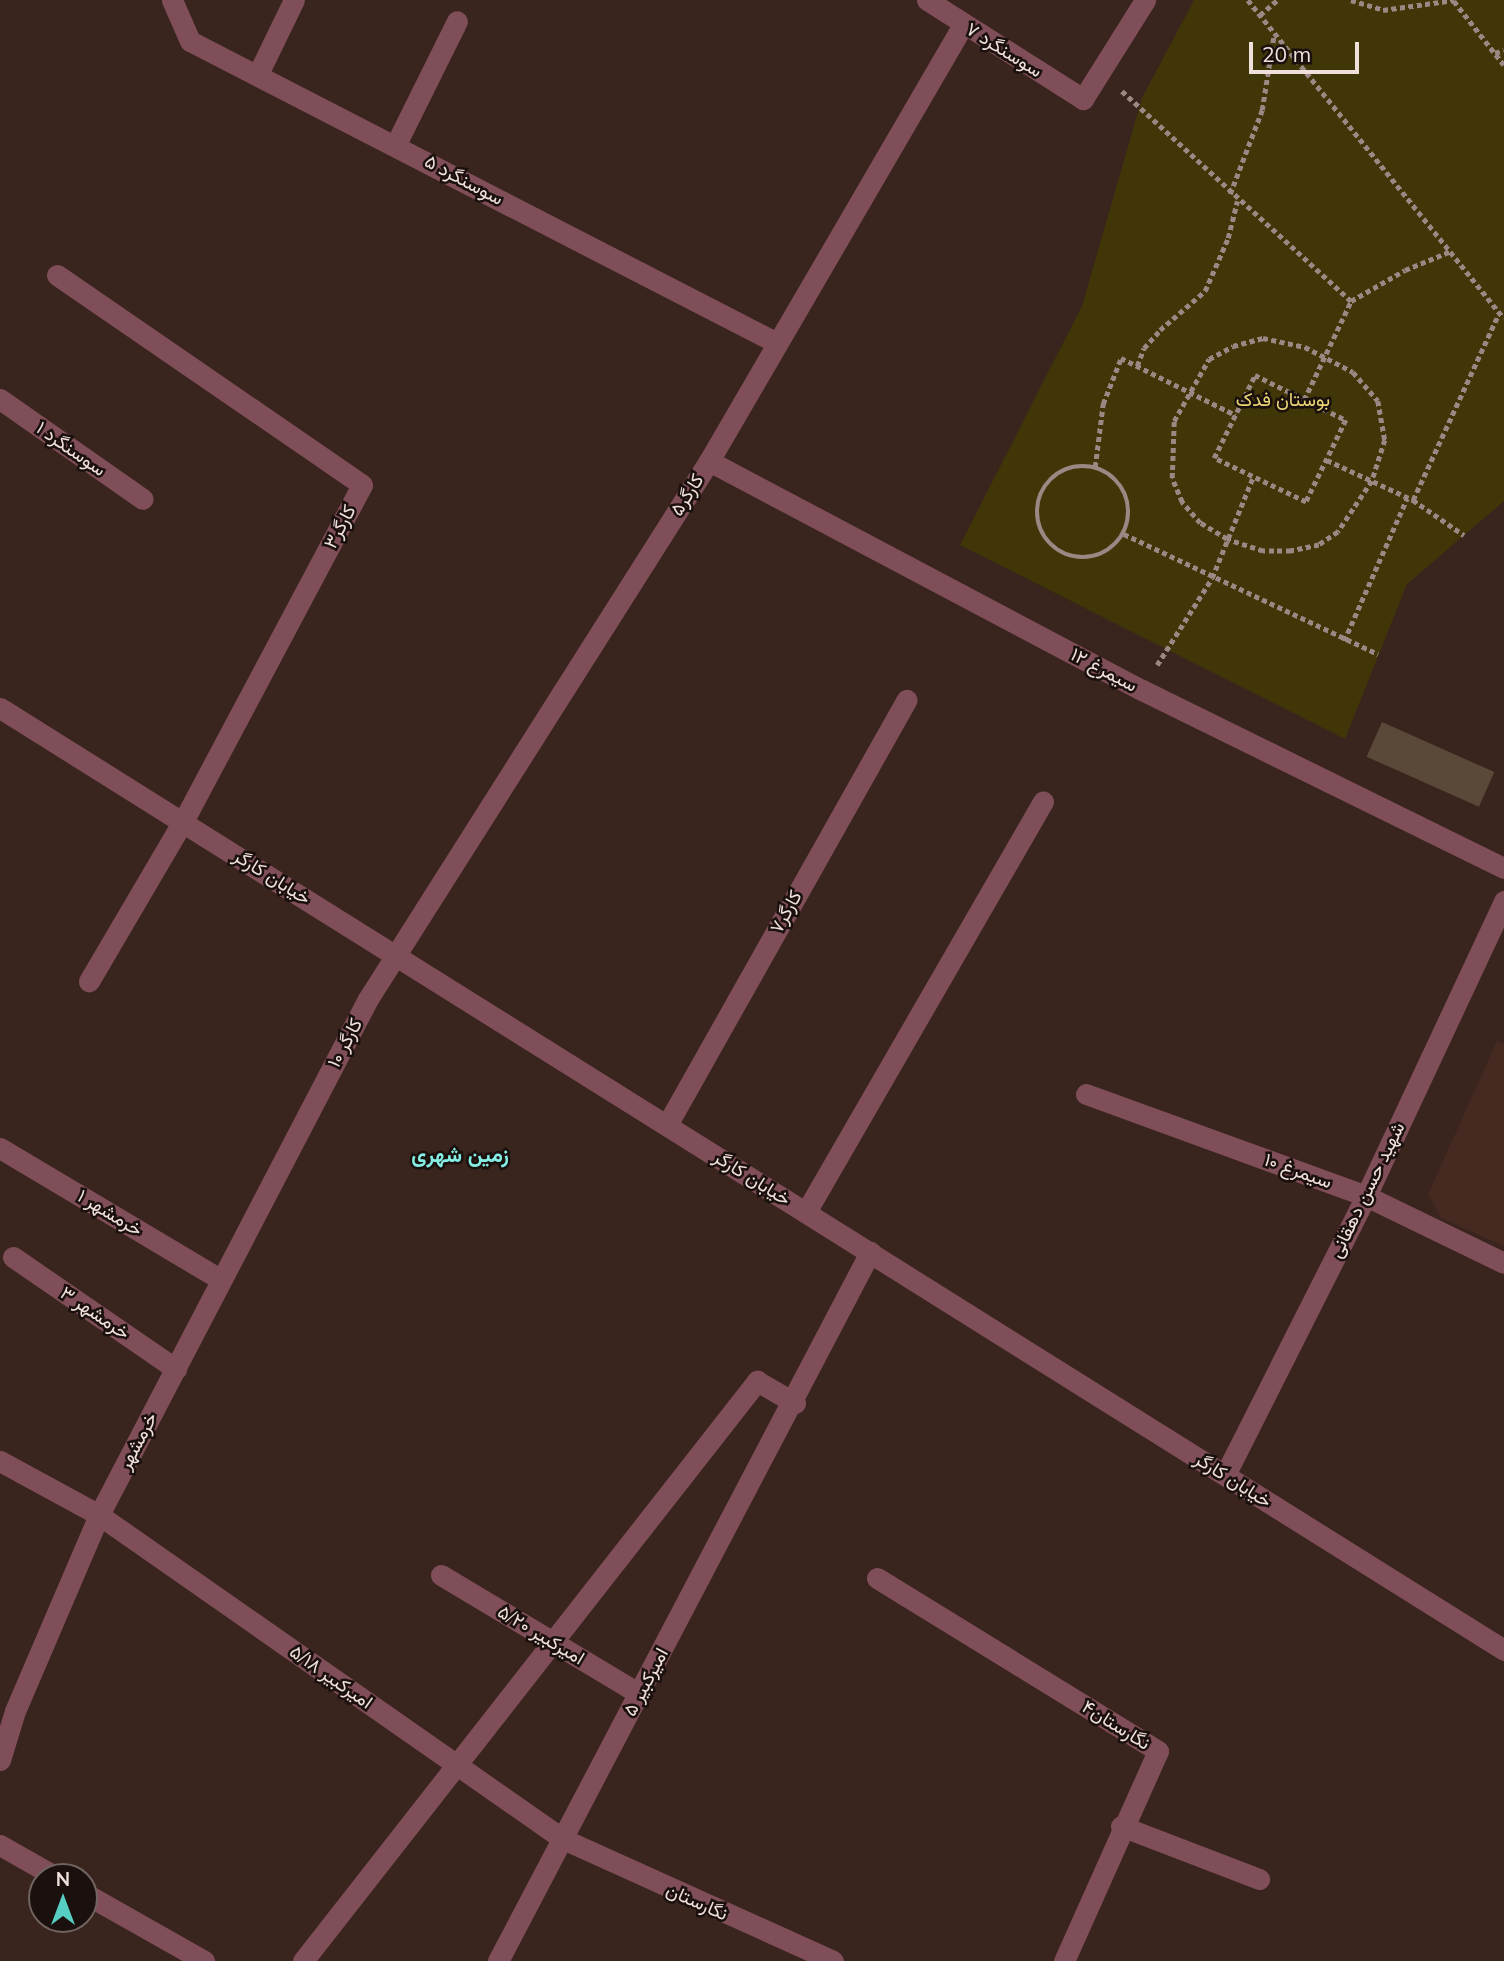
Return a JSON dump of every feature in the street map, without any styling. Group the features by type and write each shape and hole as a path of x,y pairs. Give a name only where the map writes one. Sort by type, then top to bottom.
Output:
{"street":[{"name":"سوسنگرد ۵","path":"172,0 190,41 396,144 777,343"},
{"path":"258,74 294,0"},
{"name":"سوسنگرد ۷","path":"927,0 1083,99 1101,71"},
{"path":"1101,71 1145,0"},
{"path":"396,144 457,21"},
{"name":"کارگر۵","path":"395,955 709,461 963,25"},
{"name":"کارگر۳","path":"57,275 362,485 183,821"},
{"name":"سوسنگرد ۱","path":"0,399 142,499"},
{"name":"سیمرغ ۱۲","path":"709,461 1142,690 1504,868"},
{"name":"کارگر۷","path":"667,1125 906,700"},
{"name":"خیابان کارگر","path":"0,708 1504,1650"},
{"path":"806,1212 1043,802"},
{"path":"89,981 183,821"},
{"name":"شهید حسن دهقانی","path":"1225,1475 1366,1196 1504,901"},
{"name":"کارگر ۱۰","path":"297,1132 395,955"},
{"name":"سیمرغ ۱۰","path":"1086,1094 1366,1196 1504,1263"},
{"name":"خرمشهر","path":"0,1760 8,1706 99,1515 297,1132"},
{"name":"خرمشهر ۱","path":"0,1148 220,1279"},
{"name":"امیرکبیر ۵","path":"498,1961 795,1403 870,1252"},
{"name":"خرمشهر ۳","path":"13,1257 176,1369"},
{"path":"303,1961 757,1381 795,1403"},
{"name":"امیرکبیر ۵/۱۸","path":"0,1461 99,1515 563,1839"},
{"name":"امیرکبیر ۵/۲۰","path":"441,1575 640,1694"},
{"name":"نگارستان۴","path":"877,1578 1158,1751 1121,1826 1064,1961"},
{"path":"1121,1826 1259,1879"},
{"name":"نگارستان","path":"563,1839 833,1961"},
{"path":"0,1845 32,1863"},
{"path":"98,1901 204,1961"}],"path":[{"path":"1248,0 1504,318"},
{"path":"1260,15 1277,0"},
{"path":"1351,0 1384,10 1454,0 1504,65"},
{"path":"1230,194 1262,110 1274,33"},
{"path":"1495,53 1504,50"},
{"path":"1101,71 1237,201 1351,301"},
{"path":"1137,366 1144,348 1160,330 1205,291 1228,238 1237,201"},
{"path":"1304,400 1351,301 1393,276 1451,251"},
{"path":"1344,641 1499,313"},
{"path":"1263,338 1326,355 1353,372 1378,401 1385,440 1372,481 1338,532 1319,545 1263,551 1227,539 1200,523 1182,502 1172,478 1174,421 1189,392 1209,359 1233,346 1263,338"},
{"path":"1095,467 1103,404 1121,358 1236,415"},
{"path":"1255,375 1304,400 1346,420 1306,502 1214,458 1255,375"},
{"path":"1327,460 1410,499 1464,535"},
{"path":"1095,467 1108,473 1126,494 1129,514 1124,534 1102,554 1073,557 1048,543 1040,530 1038,501 1053,476 1066,469 1095,467"},
{"path":"1142,690 1212,578 1253,477"},
{"path":"1124,534 1344,641 1378,654"}],"shaded area":[{"path":"1497,1041 1504,1044 1504,1246 1441,1218 1428,1194"}],"green space":[{"name":"بوستان فدک","path":"1194,0 1504,0 1504,501 1407,584 1345,739 960,545 1082,306 1142,98"}],"building":[{"path":"1382,722 1494,772 1479,807 1367,757"}],"district":[{"name":"زمین شهری","path":"460,1154"}]}
